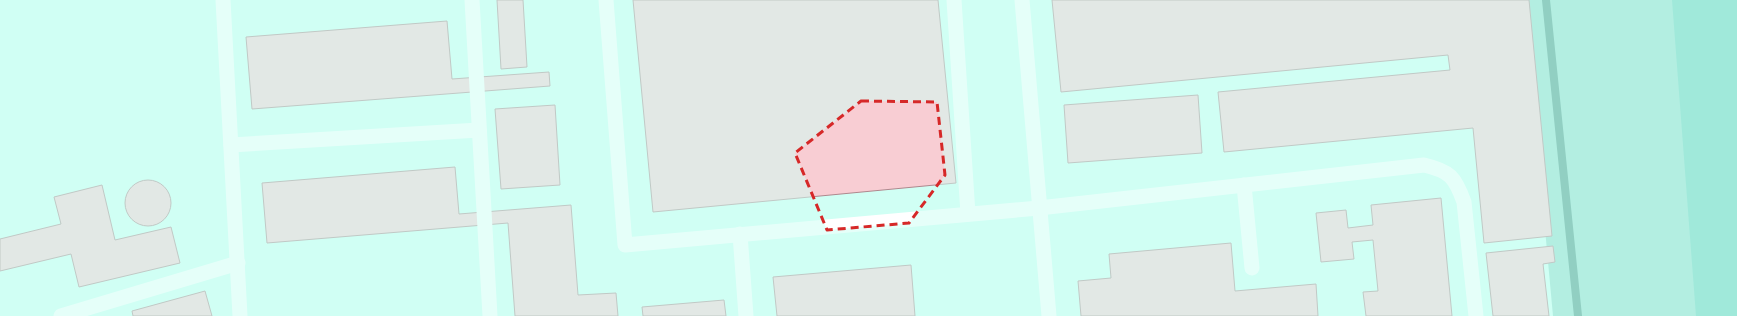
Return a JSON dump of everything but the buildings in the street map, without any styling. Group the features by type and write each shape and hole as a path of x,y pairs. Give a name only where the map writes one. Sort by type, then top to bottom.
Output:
{"lane":[{"path":"226,0 223,0 240,316"},
{"path":"472,0 490,316"},
{"path":"606,0 625,246 740,234 1039,208 1424,165 1442,169 1452,178 1460,189 1464,202 1476,316"},
{"path":"954,0 968,214"},
{"path":"1022,0 1049,316"},
{"path":"231,145 479,130"},
{"path":"1244,185 1252,268"},
{"path":"740,234 746,316"},
{"path":"61,316 238,262"}],"highlighted area":[{"path":"861,101 937,102 945,175 909,223 827,230 795,153"}],"green space":[{"path":"1524,0 1737,0 1737,316 1553,316"},
{"path":"1672,0 1737,0 1737,316 1696,316"}],"waterway":[{"path":"1546,0 1578,316"}]}
